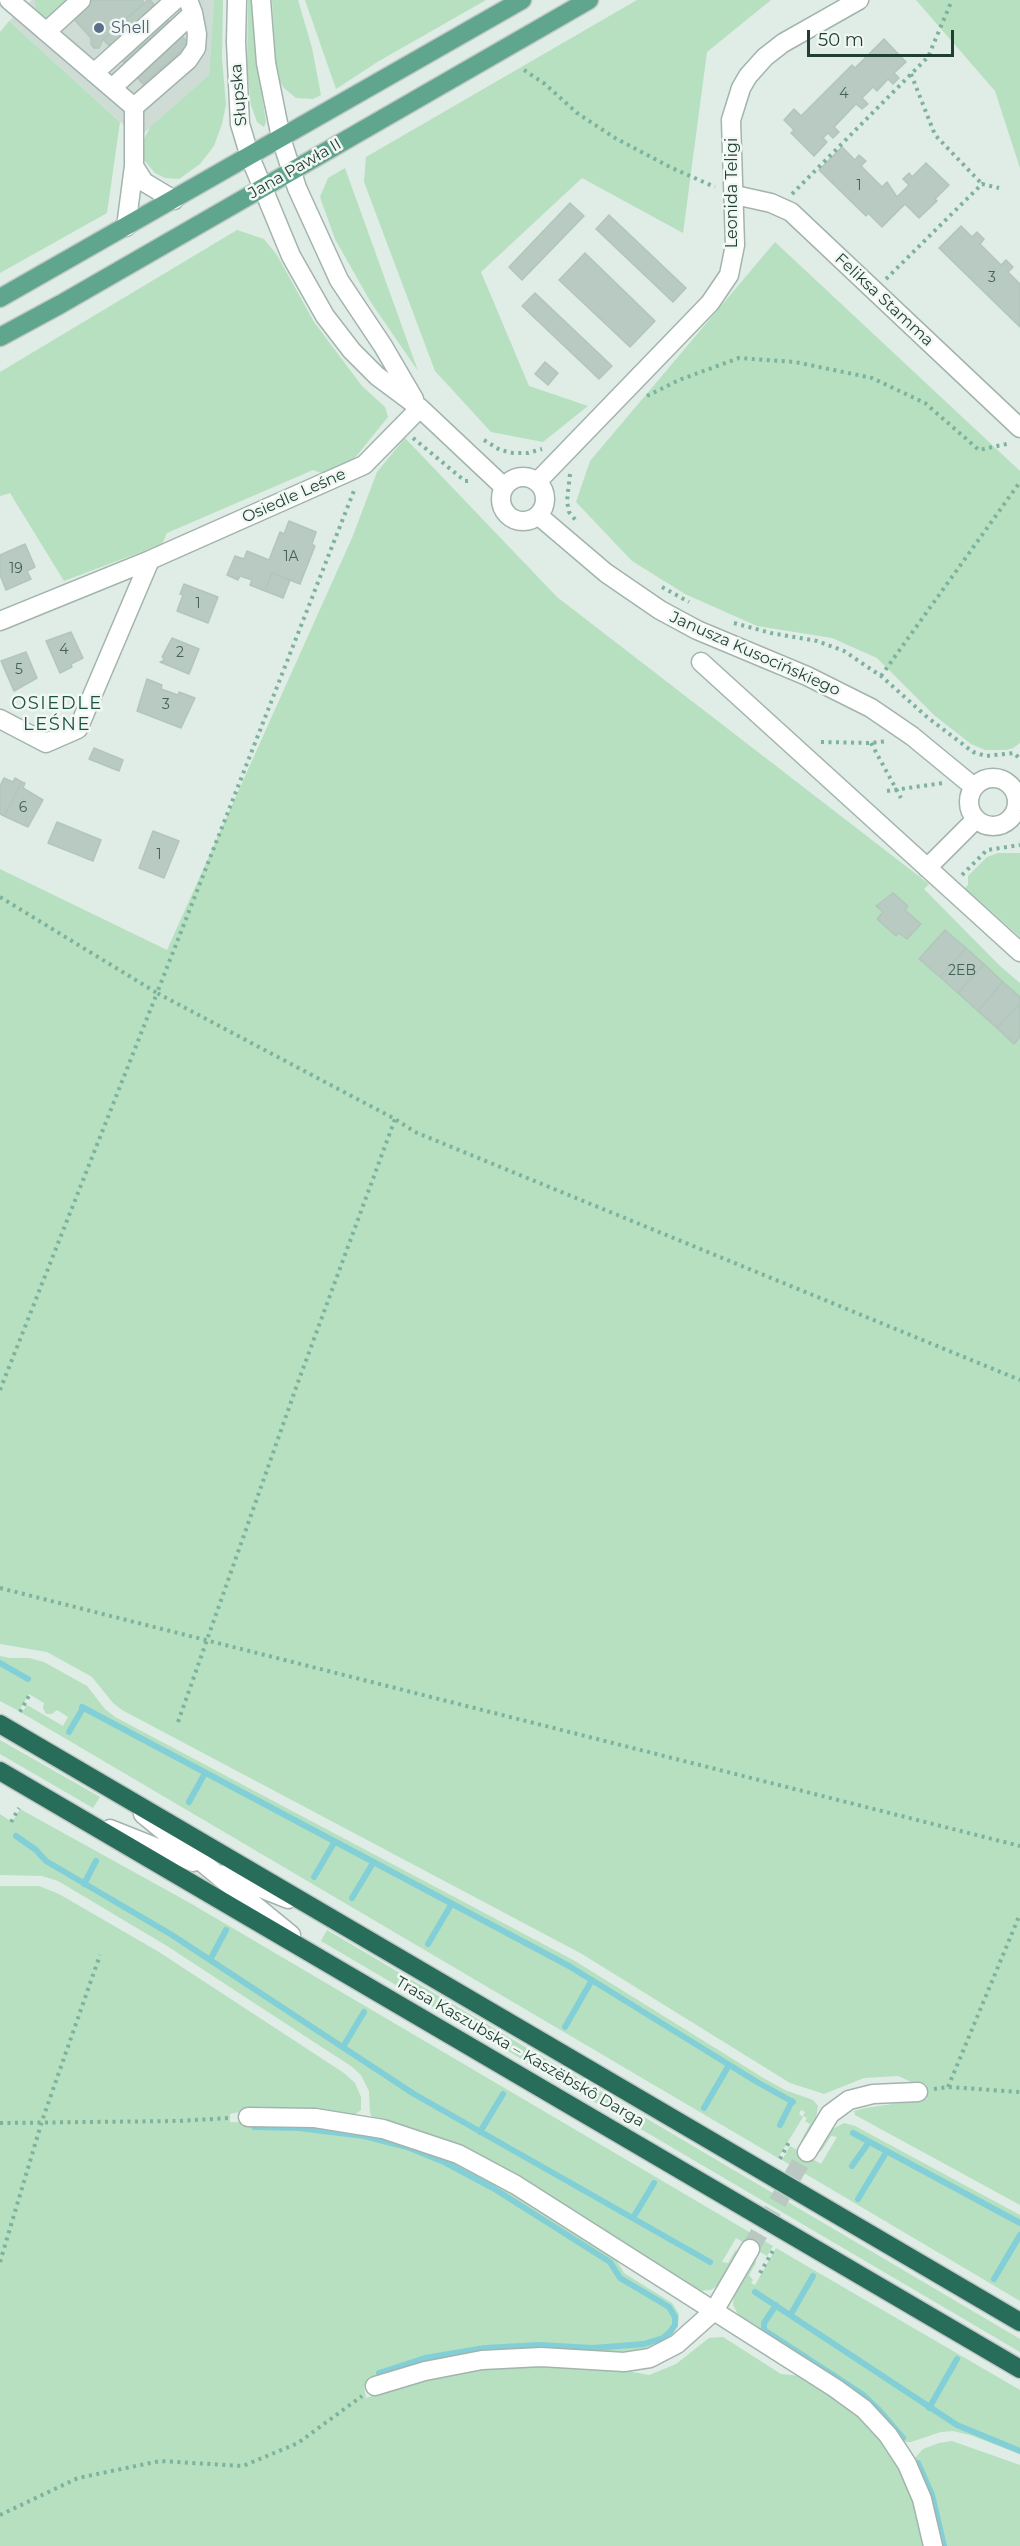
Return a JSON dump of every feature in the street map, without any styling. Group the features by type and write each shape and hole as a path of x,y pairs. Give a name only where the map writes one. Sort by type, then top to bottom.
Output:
{"highway":[{"name":"Trasa Kaszubska – Kaszëbskô Darga","path":"0,1724 332,1916 1020,2322"},
{"name":"Trasa Kaszubska – Kaszëbskô Darga","path":"0,1771 1020,2369"}],"main road":[{"name":"Jana Pawła II","path":"0,298 522,0"},
{"name":"Jana Pawła II","path":"0,337 589,0"}],"street":[{"path":"46,32 81,0"},
{"path":"94,73 175,0"},
{"name":"Słupska","path":"237,0 238,111 250,157 262,187"},
{"name":"Słupska","path":"261,0 266,63 281,138 291,170"},
{"name":"Leonida Teligi","path":"538,481 710,303 729,275 735,245 731,120 741,88 748,76 765,57 783,43 859,0"},
{"path":"8,3 134,106"},
{"path":"112,88 191,7"},
{"path":"126,227 134,166 134,106 188,60 196,48 197,34 191,7"},
{"path":"134,166 144,182 174,200"},
{"path":"291,170 307,212 339,280 354,306 383,346 420,408"},
{"path":"262,187 285,245 325,316 352,351 377,376 420,408 504,487"},
{"name":"Feliksa Stamma","path":"735,195 791,212 1020,428"},
{"name":"Osiedle Leśne","path":"0,621 150,560 364,465 420,408"},
{"path":"520,477 529,477 538,481 546,498 539,516 521,522 505,513 501,505 504,487 520,477"},
{"name":"Janusza Kusocińskiego","path":"539,516 606,573 660,610 717,639 807,676 871,708 912,736 974,787"},
{"path":"0,719 46,743 78,729 150,560"},
{"name":"Janusza Kusocińskiego","path":"701,662 1020,952"},
{"path":"988,778 1015,780 1017,799 1015,823 989,826 976,819 969,806 974,787 988,778"},
{"path":"927,868 976,819"},
{"path":"106,1785 311,1952"},
{"path":"86,1820 332,1916"},
{"path":"807,2152 830,2114 849,2100 873,2094 918,2092"},
{"path":"248,2117 293,2116 352,2122 404,2134 458,2154 516,2185 835,2388 864,2409 897,2448 914,2480 924,2507 933,2546"},
{"path":"375,2386 425,2370 482,2360 526,2358 624,2362 644,2360 671,2348 714,2311 750,2249"}],"path":[{"path":"779,207 928,57 952,0"},
{"path":"524,70 545,84 577,113 615,138 672,168 735,195"},
{"path":"911,74 935,135 982,184 999,188"},
{"path":"874,290 982,184"},
{"path":"636,401 679,380 739,358 795,362 872,378 925,403 979,450 1020,441"},
{"path":"484,440 500,450 513,453 528,453 542,449 571,475 567,494 568,507 579,524"},
{"path":"0,1390 364,465"},
{"path":"881,676 1020,482"},
{"path":"657,583 694,605"},
{"path":"728,622 834,646 855,656 927,717 974,752 986,756 1014,753 1020,749"},
{"path":"821,742 871,743 894,739"},
{"path":"871,743 901,798"},
{"path":"1014,753 1020,759"},
{"path":"887,792 948,781"},
{"path":"953,891 957,879 987,850 1020,845"},
{"path":"0,897 157,993 395,1119 415,1132 1020,1380"},
{"path":"178,1722 395,1119"},
{"path":"0,1588 1020,1846"},
{"path":"20,1712 30,1694"},
{"path":"11,1822 19,1808"},
{"path":"1020,1914 948,2087 1020,2092"},
{"path":"0,2262 42,2121 100,1955"},
{"path":"0,2123 132,2122 248,2117"},
{"path":"755,2282 775,2247"},
{"path":"0,2515 78,2478 160,2461 243,2466 297,2444 375,2386"}],"shaded area":[{"path":"32,0 214,0 209,75 138,138 9,21"}],"green space":[{"path":"35,0 67,0 46,19 36,10"},
{"path":"214,0 223,0 222,59 226,104 222,124 214,146 200,164 179,179 165,178 155,173 144,160 143,141 150,127 209,75"},
{"path":"248,0 254,0 258,69 266,122 264,127 257,122 251,105 247,69"},
{"path":"272,0 298,0 312,48 321,95 313,99 296,98 284,88 279,80"},
{"path":"305,0 486,0 379,61 336,89"},
{"path":"637,0 771,0 707,52 683,233 582,178 481,272 529,386 588,406 543,442 491,432 435,371 364,182 366,157"},
{"path":"916,0 1020,0 1020,168 995,91"},
{"path":"9,21 120,122 107,213 0,273 0,32"},
{"path":"345,168 418,371 370,301 335,239 320,197 328,178"},
{"path":"237,230 264,239 277,255 314,322 362,386 385,407 388,417 354,459 324,474 313,470 167,533 162,544 64,581 10,493 0,496 0,372"},
{"path":"775,242 1020,471 1020,743 1013,748 985,750 971,744 934,715 877,658 832,638 757,626 685,594 632,561 576,502 590,461"},
{"path":"405,438 557,597 929,884 924,889 999,965 1020,983 1020,2205 855,2115 854,2111 865,2108 927,2099 926,2084 916,2084 898,2076 864,2078 824,2094 790,2083 582,1954 122,1710 113,1703 92,1677 47,1652 0,1644 0,869 167,950 352,538 377,472"},
{"path":"998,853 1020,853 1020,937 965,888 968,885 968,876 987,857"},
{"path":"0,1656 29,1658 44,1662 87,1686 105,1709 115,1717 575,1961 765,2079 785,2090 813,2100 818,2106 815,2124 801,2144 810,2124 805,2121 807,2118 803,2116 805,2112 801,2110 799,2114 803,2117 778,2158 22,1713 27,1705 63,1726 68,1717 57,1710 52,1714 46,1714 43,1708 44,1703 29,1694 19,1711 0,1701"},
{"path":"0,1740 100,1797 93,1808 0,1754"},
{"path":"20,1809 190,1903 773,2246 767,2256 736,2238 722,2262 728,2263 735,2251 742,2248 720,2284 711,2290 698,2291 453,2144 408,2128 373,2119 370,2113 369,2091 361,2075 351,2066 167,1946 58,1881 42,1876 0,1875 0,1814 12,1822"},
{"path":"0,1886 39,1886 59,1894 159,1952 344,2073 355,2083 361,2097 361,2110 354,2115 248,2110 230,2114 230,2122 296,2124 355,2130 420,2147 481,2173 614,2256 624,2273 672,2303 679,2314 678,2324 673,2334 645,2349 373,2380 364,2387 366,2398 402,2385 474,2369 519,2365 622,2370 649,2375 676,2364 709,2338 723,2337 781,2374 801,2376 860,2418 884,2444 902,2473 912,2496 924,2546 0,2546"},
{"path":"327,1930 1020,2339 1020,2352 321,1941"},
{"path":"844,2123 855,2126 1020,2215 1020,2301 782,2160 790,2146 821,2164 837,2137 831,2136 822,2150 816,2154 829,2131"},
{"path":"776,2248 1020,2390 1020,2454 953,2431 905,2442 740,2318 733,2305 734,2294 755,2257 756,2263 749,2275 753,2280 751,2283 755,2285"},
{"path":"952,2441 1020,2465 1020,2546 941,2546 915,2458 923,2449"}],"building":[{"name":"Shell","path":"93,0 143,0 143,4 103,39 99,48 94,48 91,38 73,18"},
{"path":"148,0 189,44 143,84 103,39"},
{"path":"884,39 906,62 894,73 899,78 893,84 888,79 877,91 873,87 862,98 868,104 862,109 856,104 834,127 839,132 833,138 828,133 823,138 827,142 814,156 791,133 794,130 784,120 794,109 801,116 852,65 855,68"},
{"path":"842,147 855,160 859,155 866,161 861,166 882,187 887,182 897,197 909,185 903,179 909,173 912,177 926,163 949,185 935,199 937,201 919,218 905,204 882,227 868,213 866,216 819,170"},
{"path":"570,203 584,216 522,280 509,267"},
{"path":"609,215 686,288 673,302 596,229"},
{"path":"961,226 972,237 977,232 984,239 980,244 1001,265 1006,260 1013,267 1008,272 1020,284 1020,327 939,248"},
{"path":"585,253 655,321 630,347 559,280"},
{"path":"535,293 612,366 599,379 522,306"},
{"path":"545,362 558,373 548,385 535,374"},
{"path":"289,521 316,532 312,544 315,546 300,584 272,573 265,591 250,585 252,580 240,576 238,580 227,575 235,556 244,559 247,551 269,560 280,532 284,534"},
{"path":"25,544 35,567 27,571 31,579 6,590 0,575 0,555"},
{"path":"272,573 290,580 283,598 265,591"},
{"path":"184,584 218,597 208,623 177,611"},
{"path":"71,632 83,658 60,673 46,641"},
{"path":"172,638 199,649 189,674 160,662 163,661 164,657 162,657"},
{"path":"26,652 37,678 14,691 1,661"},
{"path":"147,679 162,685 161,689 195,698 181,728 137,711"},
{"path":"94,748 123,760 119,771 89,759"},
{"path":"4,778 13,782 15,778 22,782 4,816 0,814 0,786"},
{"path":"22,782 25,783 23,788 43,800 28,827 4,816"},
{"path":"57,822 101,840 93,861 48,843"},
{"path":"153,831 179,841 164,878 139,868"},
{"path":"893,893 908,906 905,910 921,924 907,939 899,933 896,936 877,919 883,912 876,906"},
{"path":"945,930 966,948 940,977 919,959"},
{"path":"966,948 984,964 958,993 940,977"},
{"path":"984,964 1003,982 978,1011 958,993"},
{"path":"1003,982 1020,997 1020,1003 997,1028 978,1011"},
{"path":"1020,1003 1020,1037 1014,1044 997,1028"}],"waterway":[{"path":"0,1663 28,1679"},
{"path":"82,1707 569,1966 793,2102"},
{"path":"69,1732 83,1708"},
{"path":"189,1802 205,1773"},
{"path":"16,1836 36,1850 46,1861 172,1935 414,2094 710,2262"},
{"path":"314,1877 334,1843"},
{"path":"84,1884 96,1861"},
{"path":"352,1898 373,1863"},
{"path":"428,1944 451,1905"},
{"path":"210,1960 226,1930"},
{"path":"565,2027 592,1980"},
{"path":"343,2047 364,2012"},
{"path":"704,2108 729,2065"},
{"path":"480,2132 503,2094"},
{"path":"780,2125 792,2101"},
{"path":"254,2127 299,2128 364,2136 407,2147 444,2162 493,2188 610,2262 620,2278 669,2307 675,2317 675,2325 670,2332 663,2338 644,2344 593,2348 539,2345 485,2348 425,2358 379,2373"},
{"path":"853,2133 1020,2223"},
{"path":"852,2166 869,2142"},
{"path":"858,2199 887,2151"},
{"path":"633,2218 654,2183"},
{"path":"994,2279 1020,2235"},
{"path":"791,2314 813,2276"},
{"path":"755,2292 957,2425 1020,2451"},
{"path":"776,2305 764,2323 764,2330 862,2394 903,2438"},
{"path":"929,2408 957,2359"},
{"path":"918,2463 932,2495 944,2546"}],"tunnel":[{"path":"750,2249 807,2152"}],"place":[{"name":"Shell","path":"99,28"}],"district":[{"name":"OSIEDLE LEŚNE","path":"57,714"}]}
